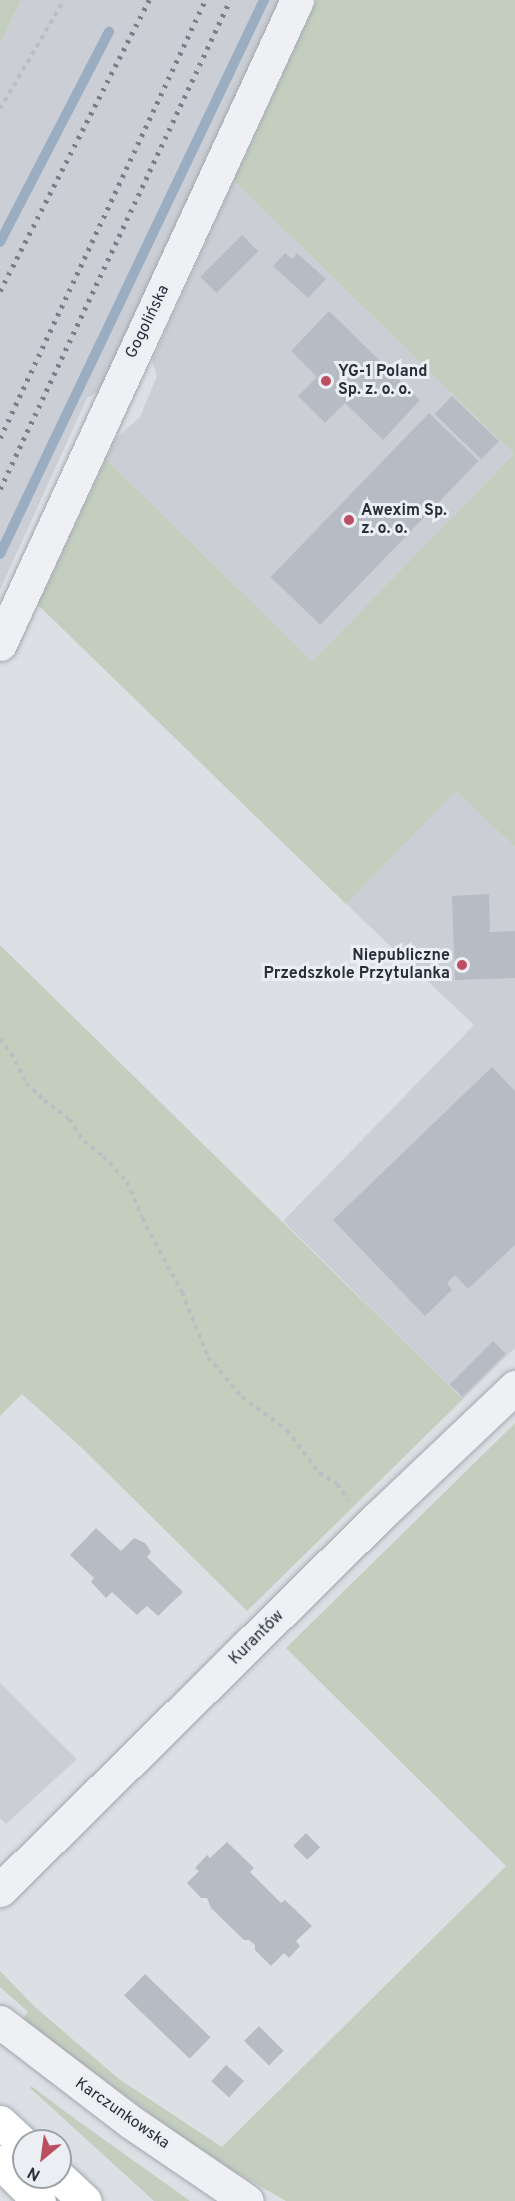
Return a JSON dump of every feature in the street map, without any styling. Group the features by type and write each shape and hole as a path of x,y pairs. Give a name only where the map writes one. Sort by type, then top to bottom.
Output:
{"street":[{"name":"Gogolińska","path":"0,644 297,0"},
{"name":"Kurantów","path":"0,1890 376,1520 515,1387"},
{"name":"Karczunkowska","path":"0,2022 122,2115 248,2201"},
{"path":"0,2122 12,2133"},
{"path":"0,2162 39,2201"},
{"path":"72,2189 85,2201"}],"path":[{"path":"0,109 64,0"},
{"path":"0,1039 11,1053 26,1083 69,1119 84,1141 103,1156 127,1182 142,1218 182,1292 208,1358 242,1397 287,1430 319,1473 337,1484 351,1505 376,1520"}],"shaded area":[{"path":"21,0 283,0 107,387 87,398 0,590 0,44"},
{"path":"234,181 514,454 312,661 106,459 116,438 140,417 157,376 152,361"},
{"path":"456,790 515,847 515,1348 463,1399 283,1221 474,1025 346,904"},
{"path":"0,1683 77,1759 6,1824 0,1818"}],"green space":[{"path":"0,0 21,0 0,44"},
{"path":"317,0 515,0 515,847 456,791 346,904 38,605 106,459 312,661 514,454 234,181"},
{"path":"0,945 463,1399 247,1611 83,1449 22,1394 0,1416"},
{"path":"515,1423 515,2201 286,2201 212,2159 22,2020 28,2012 0,1987 0,1971 35,2007 119,2079 222,2147 506,1866 286,1648"},
{"path":"31,2086 190,2201 154,2201 30,2088"}],"building":[{"path":"242,235 258,251 217,293 200,277"},
{"path":"285,253 292,259 297,253 326,279 308,298 273,266"},
{"path":"329,311 420,400 383,440 345,403 325,423 298,396 317,377 291,351"},
{"path":"452,396 499,441 481,459 435,414"},
{"path":"429,413 479,461 320,625 271,577"},
{"path":"489,894 490,932 515,931 515,978 455,980 452,896"},
{"path":"492,1067 515,1091 515,1245 468,1289 455,1275 447,1283 452,1290 425,1316 333,1220"},
{"path":"493,1341 506,1354 463,1397 450,1384"},
{"path":"96,1528 121,1551 134,1538 145,1543 151,1552 147,1557 183,1592 158,1616 147,1606 137,1615 112,1592 106,1598 91,1582 94,1578 70,1555"},
{"path":"306,1833 320,1847 307,1860 293,1846"},
{"path":"227,1842 254,1868 250,1872 281,1903 285,1900 312,1926 296,1941 300,1946 289,1958 284,1953 271,1966 255,1950 255,1945 249,1940 244,1940 211,1908 207,1898 201,1898 187,1883 199,1871 195,1868 207,1855 210,1858"},
{"path":"145,1974 210,2037 190,2059 124,1996"},
{"path":"259,2026 284,2051 269,2066 244,2041"},
{"path":"226,2065 244,2081 229,2097 211,2081"}],"waterway":[{"path":"0,554 264,0"},
{"path":"0,242 109,32"}],"railway":[{"path":"0,291 149,0"},
{"path":"0,438 205,0"},
{"path":"0,489 230,0"}],"place":[{"name":"YG-1 Poland Sp. z. o. o.","path":"326,381"},
{"name":"Awexim Sp. z. o. o.","path":"349,520"},
{"name":"Niepubliczne Przedszkole Przytulanka","path":"462,965"}]}
